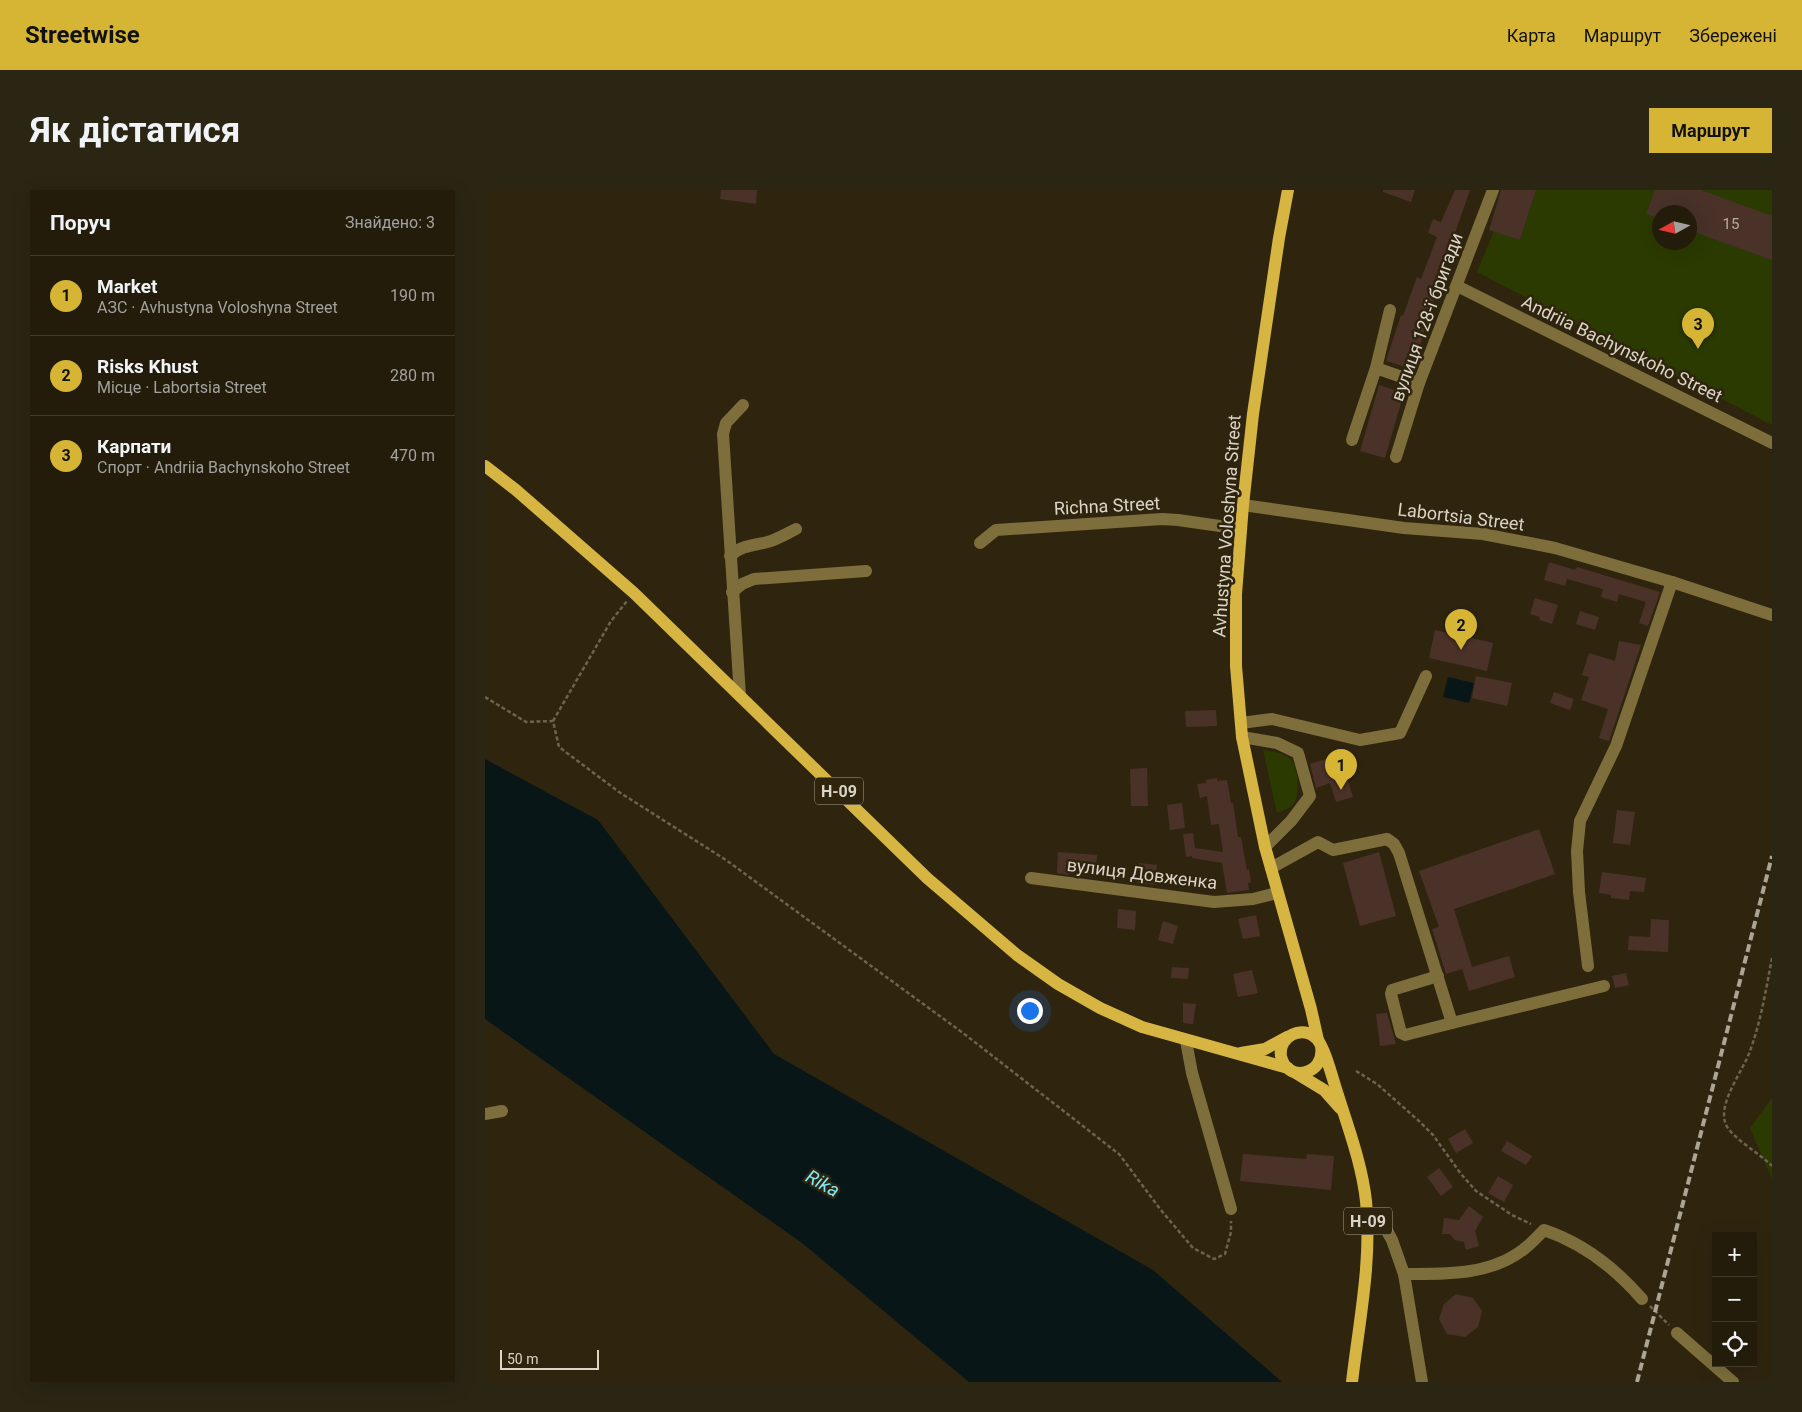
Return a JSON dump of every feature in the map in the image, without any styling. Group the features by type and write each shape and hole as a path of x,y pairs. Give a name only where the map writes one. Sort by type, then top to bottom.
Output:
{"main road":[{"name":"Avhustyna Voloshyna Street","path":"1288,190 1253,414 1241,529 1235,631 1242,737 1265,847 1319,1043 1351,1135 1364,1184 1368,1222 1367,1263 1353,1382"},
{"name":"Н-09","path":"485,466 517,490 634,593 927,878 1017,955 1058,984 1100,1008 1142,1027 1291,1070"},
{"path":"1292,1034 1308,1033 1319,1043 1321,1059 1318,1065 1307,1072 1291,1070 1283,1062 1281,1048 1284,1041 1292,1034 1311,1009"},
{"name":"Н-09","path":"1233,1053 1249,1053 1265,1049 1292,1034"},
{"name":"Avhustyna Voloshyna Street","path":"1291,1070 1324,1090 1343,1112"}],"street":[{"name":"вулиця 128-ї бригади","path":"1396,457 1419,383 1493,190"},
{"name":"Andriia Bachynskoho Street","path":"1457,286 1772,443"},
{"path":"1352,440 1376,368 1391,310"},
{"path":"1376,368 1419,383"},
{"path":"740,696 723,434 726,422 743,405"},
{"name":"Labortsia Street","path":"1243,505 1404,528 1483,534 1555,548 1672,582 1772,615"},
{"name":"Richna Street","path":"980,543 996,530 1162,519 1241,529"},
{"path":"730,556 735,551 748,545 771,541 796,529"},
{"path":"732,592 742,584 755,579 866,571"},
{"path":"1588,966 1577,851 1580,821 1616,746 1672,582"},
{"path":"1241,723 1272,719 1359,740 1400,733 1426,676"},
{"path":"1242,737 1277,743 1298,753 1310,796 1291,821 1265,847"},
{"path":"1271,868 1318,842 1333,850 1387,839 1394,844 1399,853 1452,1024"},
{"name":"вулиця Довженка","path":"1031,878 1207,902 1253,899 1277,893"},
{"path":"1438,976 1392,990 1391,994 1401,1033 1405,1035 1604,986"},
{"path":"1186,1040 1191,1073 1231,1209"},
{"path":"485,1114 502,1111"},
{"path":"1368,1222 1387,1230 1404,1274 1421,1382"},
{"path":"1404,1274 1459,1273 1491,1266 1524,1250 1544,1230 1564,1237 1585,1249 1628,1283 1642,1299"},
{"path":"1677,1333 1733,1382"}],"path":[{"path":"634,593 611,621 553,721 559,747 619,792 727,860 963,1033 1119,1154 1160,1209 1193,1248 1214,1259 1225,1254 1231,1232 1231,1209"},
{"path":"485,696 525,722 553,721"},
{"path":"1772,958 1750,1051 1727,1099 1725,1122 1731,1133 1772,1166"},
{"path":"1356,1071 1377,1084 1419,1120 1461,1174 1477,1191 1512,1215 1544,1230"},
{"path":"1642,1299 1677,1333"}],"green space":[{"path":"1536,190 1772,190 1772,425 1477,272 1494,231 1520,240"},
{"path":"1263,750 1286,756 1292,761 1296,770 1298,788 1296,799 1291,806 1277,813"},
{"path":"1772,1098 1772,1179 1750,1128"}],"water":[{"path":"1448,677 1474,683 1469,703 1443,697"},
{"name":"Rika","path":"485,759 598,820 774,1054 1153,1270 1282,1382 969,1382 802,1243 485,1019"}],"building":[{"path":"721,190 757,190 756,204 720,199"},
{"path":"1383,190 1415,190 1411,202 1383,192"},
{"path":"1455,190 1470,190 1437,285 1440,286 1425,323 1427,324 1412,369 1386,361 1401,315 1403,316 1417,277 1421,279 1437,237 1428,233 1433,219 1441,222"},
{"path":"1501,190 1536,190 1520,240 1489,230"},
{"path":"1655,190 1701,190 1772,216 1772,260 1697,233 1697,205 1652,205 1652,216 1646,214"},
{"path":"1379,385 1404,393 1385,458 1360,451"},
{"path":"1549,562 1575,570 1577,567 1660,592 1648,626 1639,623 1646,602 1619,594 1617,602 1601,597 1603,589 1567,579 1565,586 1544,580"},
{"path":"1535,598 1558,605 1552,624 1539,620 1540,617 1530,614"},
{"path":"1580,611 1599,617 1595,630 1576,624"},
{"path":"1435,630 1493,643 1487,671 1429,658"},
{"path":"1619,641 1641,645 1609,741 1599,738 1608,709 1581,700 1589,677 1582,675 1589,653 1615,661"},
{"path":"1476,676 1512,683 1507,706 1472,698"},
{"path":"1554,692 1574,699 1570,710 1550,703"},
{"path":"1216,710 1217,726 1186,727 1185,711"},
{"path":"1329,758 1337,781 1347,778 1353,797 1336,802 1330,783 1316,788 1310,764"},
{"path":"1147,768 1148,806 1131,806 1130,769"},
{"path":"1217,778 1217,781 1227,780 1231,803 1233,803 1238,837 1241,837 1247,870 1249,869 1251,882 1248,883 1249,890 1227,893 1222,863 1192,858 1192,856 1186,857 1183,834 1193,833 1195,848 1223,852 1219,824 1211,825 1207,796 1200,798 1197,784 1206,783 1206,780"},
{"path":"1182,803 1185,828 1170,830 1167,805"},
{"path":"1617,810 1635,812 1630,845 1613,843"},
{"path":"1539,829 1555,874 1454,909 1472,967 1509,956 1515,977 1469,991 1462,969 1446,974 1432,929 1439,927 1419,871"},
{"path":"1058,852 1097,855 1096,873 1069,871 1069,875 1057,873"},
{"path":"1379,852 1396,916 1360,926 1343,863"},
{"path":"1139,863 1157,865 1156,885 1137,883"},
{"path":"1602,872 1646,878 1644,892 1630,891 1629,900 1611,898 1611,895 1599,893"},
{"path":"1118,909 1136,911 1135,930 1117,928"},
{"path":"1256,915 1260,936 1243,939 1238,919"},
{"path":"1651,919 1669,920 1668,952 1628,950 1629,936 1650,937"},
{"path":"1163,921 1178,926 1173,944 1158,940"},
{"path":"1172,967 1189,968 1188,979 1171,978"},
{"path":"1252,970 1258,993 1238,997 1233,974"},
{"path":"1626,973 1629,985 1615,988 1612,976"},
{"path":"1183,1003 1196,1004 1193,1024 1183,1023"},
{"path":"1387,1013 1396,1044 1380,1046 1376,1014"},
{"path":"1465,1129 1473,1143 1456,1153 1448,1139"},
{"path":"1507,1141 1532,1156 1526,1165 1501,1151"},
{"path":"1243,1154 1306,1159 1307,1154 1334,1156 1331,1190 1240,1181"},
{"path":"1439,1168 1453,1187 1441,1196 1427,1177"},
{"path":"1498,1176 1513,1185 1504,1202 1488,1193"},
{"path":"1469,1206 1483,1217 1475,1231 1479,1246 1466,1250 1464,1242 1455,1240 1450,1234 1442,1234 1444,1218 1459,1220"},
{"path":"1456,1294 1473,1298 1482,1311 1478,1327 1465,1337 1447,1334 1439,1319 1444,1304"}],"railway":[{"path":"1637,1382 1772,856"}],"place":[{"name":"Карпати","path":"1698,349"},
{"name":"Risks Khust","path":"1461,650"},
{"name":"Market","path":"1341,790"}]}
